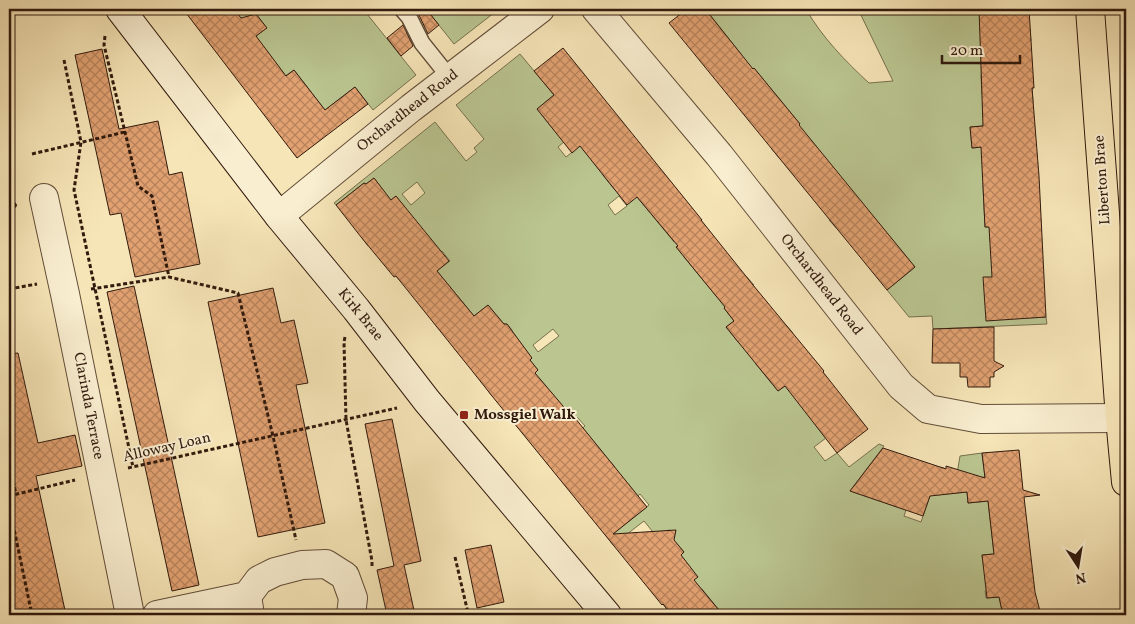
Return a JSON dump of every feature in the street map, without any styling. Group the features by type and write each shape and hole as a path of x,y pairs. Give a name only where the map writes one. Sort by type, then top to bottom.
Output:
{"main road":[{"name":"Liberton Brae","path":"1090,9 1126,482"}],"street":[{"name":"Kirk Brae","path":"120,9 279,216 356,309 427,401 607,615"},
{"name":"Orchardhead Road","path":"279,216 450,78 540,9"},
{"name":"Orchardhead Road","path":"596,9 719,155 901,386 928,409 981,419 1123,433"},
{"name":"Clarinda Terrace","path":"44,198 130,615"},
{"path":"157,615 249,606 259,580 275,572 302,565 326,564 345,576 353,598 351,615"}],"lane":[{"path":"402,9 409,17 422,43 450,78"}],"path":[{"path":"104,45 138,186 152,196 169,277"},
{"name":"Clarinda Terrace","path":"64,60 81,142 74,190 134,467"},
{"path":"32,154 125,132"},
{"path":"65,294 169,277 238,293 302,565"},
{"path":"356,309 344,342 346,420 372,569"},
{"name":"Alloway Loan","path":"9,496 427,401"},
{"path":"9,462 16,494"},
{"path":"9,505 32,615"},
{"path":"456,557 468,613 457,615"}],"green space":[{"path":"234,9 363,9 416,75 373,110 355,87 325,110 294,70 285,76 276,64 244,88 238,80 255,37 266,28 257,15 245,24"},
{"path":"426,9 499,9 454,44"},
{"path":"710,9 806,9 834,48 869,83 893,81 858,9 991,9 1030,30 1031,41 981,43 981,75 982,94 1032,88 1033,102 994,125 970,127 972,148 995,146 998,185 983,186 985,227 1000,227 1005,319 1046,317 1047,324 933,329 932,316 909,317 887,290 915,267 867,209 839,231 829,220 857,198 808,137 780,159 771,148 800,124 754,68 726,90 730,62 741,54 707,11"},
{"path":"520,54 554,95 537,109 553,129 573,134 558,147 566,157 580,146 612,166 602,174 614,189 624,181 674,242 686,232 684,257 717,297 745,275 754,285 724,308 734,321 726,327 738,342 785,324 793,333 755,363 778,391 786,385 826,438 814,447 825,461 837,453 849,467 879,444 884,446 850,491 906,510 904,516 921,522 940,467 944,468 936,495 967,492 968,503 988,501 994,554 982,555 983,562 998,589 985,591 986,598 999,597 1003,615 739,615 738,613 735,615 723,615 702,589 670,614 663,604 692,581 675,559 684,552 677,544 668,550 670,530 664,531 657,537 644,521 613,545 608,538 649,505 640,494 630,503 576,499 615,467 609,460 598,469 589,457 599,448 588,435 549,466 544,459 585,426 577,417 564,427 526,381 538,370 532,363 492,396 489,392 528,360 510,338 512,330 507,324 500,324 458,353 454,348 496,315 488,305 474,316 437,271 450,261 442,251 402,283 396,276 404,217 368,246 362,238 403,205 396,196 383,206 375,196 383,190 374,178 366,184 364,183 336,205 334,203 435,122 466,161 477,152 474,148 484,139 456,105","holes":["417,182 425,193 411,205 402,194","619,196 627,206 615,215 608,205","553,329 559,336 538,352 533,345"]},
{"path":"982,453 985,477 956,480 960,456"}],"building":[{"path":"183,9 234,9 241,18 256,14 267,28 256,36 286,76 294,70 325,110 355,87 368,104 297,158"},
{"path":"424,9 439,25 428,34 418,13"},
{"path":"687,9 705,9 915,267 887,290 669,23"},
{"path":"979,9 1029,9 1046,317 986,321 983,277 992,277 989,227 985,227 981,147 972,148 970,127 983,126"},
{"path":"403,25 413,46 401,56 387,38"},
{"path":"563,48 824,371 868,429 837,453 785,386 778,391 726,327 734,321 725,307 637,197 627,205 580,146 572,153 537,109 554,95 534,71"},
{"path":"102,49 119,129 158,121 169,175 182,172 200,264 135,277 121,213 110,215 75,55"},
{"path":"374,178 391,200 396,196 449,261 437,271 474,316 488,305 504,324 507,324 532,358 530,360 538,370 535,373 575,418 647,507 613,534 676,530 674,540 684,552 681,555 698,577 694,580 723,615 672,615 662,605 396,276 394,277 361,237 336,205 364,183 366,184"},
{"path":"134,286 199,585 172,591 107,292"},
{"path":"273,288 281,323 294,320 308,383 296,385 325,523 258,537 208,302"},
{"path":"994,327 994,361 1004,366 994,372 994,377 990,377 990,387 968,387 967,377 960,377 960,363 932,363 933,329"},
{"path":"18,353 38,443 75,435 82,466 36,476 66,615 9,615 9,354"},
{"path":"392,419 421,561 404,565 415,615 387,615 377,570 394,566 365,424"},
{"path":"883,448 946,469 946,466 985,478 982,453 1019,450 1023,490 1040,495 1024,497 1035,592 1041,615 1003,615 999,597 987,598 982,555 994,554 988,501 968,503 967,492 930,496 923,516 850,491"},
{"path":"491,545 504,602 477,608 465,550"}],"place":[{"name":"Mossgiel Walk","path":"464,415"}]}
